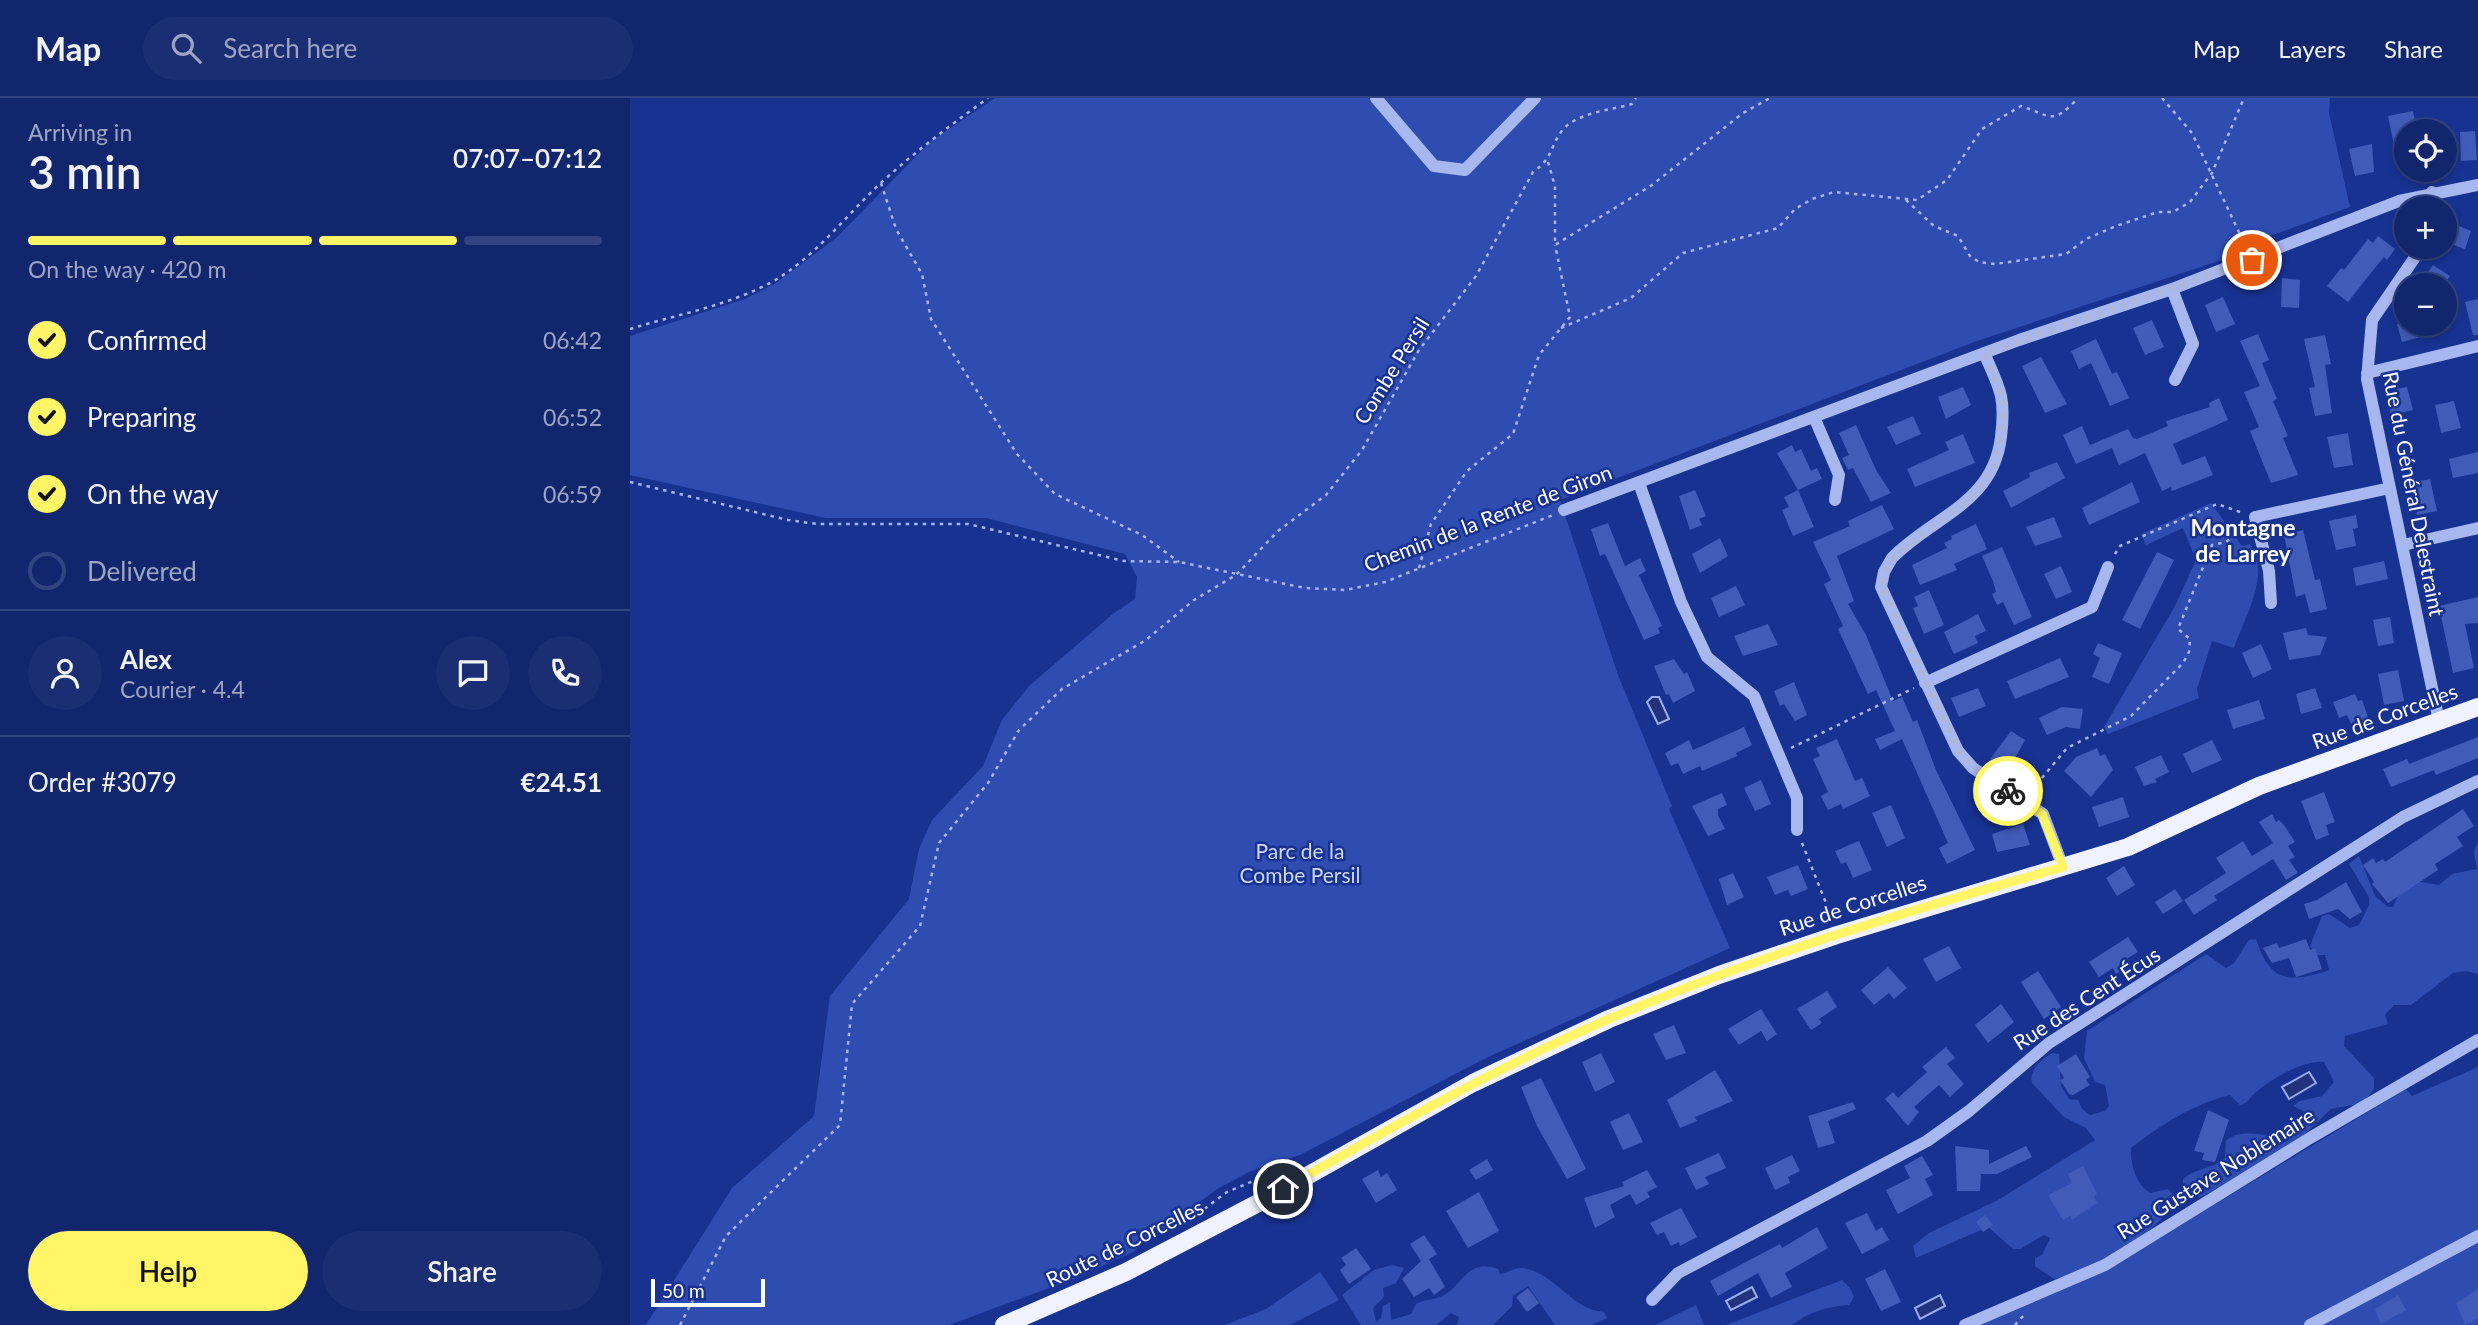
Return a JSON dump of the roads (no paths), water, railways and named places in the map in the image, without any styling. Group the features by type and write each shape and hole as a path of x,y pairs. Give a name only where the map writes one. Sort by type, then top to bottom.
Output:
{"main road":[{"name":"Rue de Corcelles","path":"1264,1200 1514,1062 1663,996 1837,935 2152,838 2259,786 2478,707"},
{"name":"Route de Corcelles","path":"1004,1325 1126,1272 1264,1200"}],"street":[{"path":"1376,98 1434,166 1465,170 1535,98"},
{"name":"Chemin de la Rente de Giron","path":"1564,510 1984,353 2252,260 2399,201 2432,192 2478,185"},
{"name":"Rue du Général Delestraint","path":"2414,259 2372,320 2367,373 2439,721"},
{"path":"2172,289 2193,344 2175,380"},
{"path":"2367,373 2478,346"},
{"path":"1984,353 2004,404 1995,465 1971,497 1896,554 1882,579 1884,595 1962,757 1973,768 2023,800 2047,821 2063,867"},
{"path":"1814,417 1839,475 1835,500"},
{"path":"1639,483 1681,602 1707,657 1754,696 1797,798 1797,830"},
{"path":"2271,603 2269,570 2255,517 2390,488"},
{"path":"2403,545 2478,528"},
{"path":"1925,683 2092,607 2108,566"},
{"name":"Rue des Cent Écus","path":"1652,1300 1678,1273 1824,1198 1947,1129 2049,1043 2403,817 2478,781"},
{"name":"Rue Gustave Noblemaire","path":"1965,1325 2105,1265 2310,1138 2478,1040"},
{"path":"2310,1325 2478,1236"}],"district":[{"name":"Montagne de Larrey","path":"2243,541"}],"park label":[{"name":"Parc de la Combe Persil","path":"1300,864"}]}
